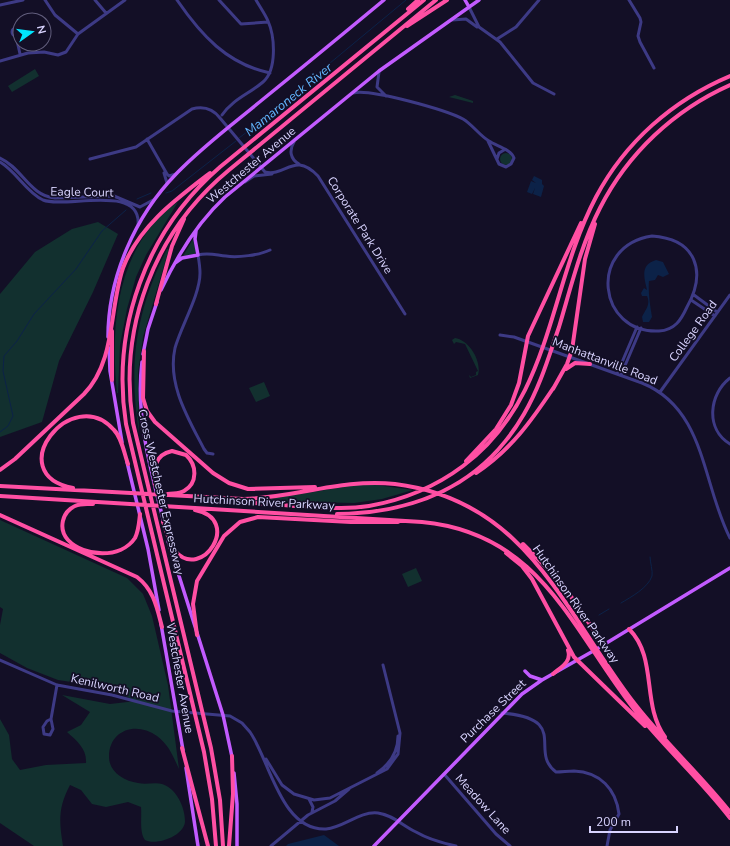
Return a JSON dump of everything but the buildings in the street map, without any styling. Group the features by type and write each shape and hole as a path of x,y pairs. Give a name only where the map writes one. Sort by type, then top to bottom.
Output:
{"highway":[{"path":"388,29 418,0"},
{"name":"Cross Westchester Expressway","path":"216,846 212,799 204,752 126,424 122,393 123,350 132,304 149,259 173,218 200,185 424,0"},
{"name":"Cross Westchester Expressway","path":"223,846 219,795 212,753 155,515 131,407 130,376 132,343 140,302 151,273 170,236 192,206 224,173 436,0"},
{"path":"391,36 448,0"},
{"path":"444,479 480,447 507,414 518,388 527,342 578,231 594,201 617,164 649,128 687,99 730,76"},
{"path":"455,484 481,466 510,435 530,404 543,372 588,234 604,200 630,161 655,134 693,105 730,85"},
{"path":"0,470 17,457 88,390 101,367 122,272 130,253 141,235 168,206 236,154"},
{"path":"553,389 567,364 573,345 587,250 604,200"},
{"path":"201,498 330,508 357,507 400,498 444,479 474,458 499,432 520,402 535,369 577,240 594,201"},
{"path":"156,304 174,241 192,206"},
{"path":"112,380 113,317"},
{"path":"144,350 143,398 148,413 215,475 234,485 253,489 329,486"},
{"path":"304,514 386,511 422,500 455,484 486,466 510,447 570,365 579,363 590,364"},
{"path":"96,492 58,485 44,475 39,464 38,452 42,440 51,431 64,422 76,418 88,417 100,420 108,425 117,434 128,464"},
{"path":"153,495 179,493 188,489 195,475 191,460 178,452 168,452 162,456 155,465 155,485"},
{"name":"Hutchinson River Parkway","path":"0,486 201,498 264,498 329,486 369,482 403,485 432,492 456,500 480,513 502,528 536,562 589,642"},
{"name":"Hutchinson River Parkway","path":"0,496 417,521 458,528 496,544 518,559 542,580 589,642 634,709 671,753 730,818"},
{"path":"112,503 82,504 72,507 67,512 63,520 63,529 66,537 76,545 91,551 106,553 117,551 128,545 136,536 140,514"},
{"path":"164,522 173,547 181,556 197,558 204,556 212,550 217,534 211,519 200,512 177,507"},
{"path":"0,515 137,577 146,585 154,597 162,627"},
{"path":"197,634 193,604 198,578 224,536 241,521 258,517 358,522 417,521"},
{"path":"502,528 519,540 555,574 604,645"},
{"path":"496,544 519,564 532,579 563,639 569,658 566,663 553,674"},
{"path":"629,629 638,642 645,659 652,708 656,722 679,756"},
{"path":"563,639 577,661 671,753"},
{"name":"Hutchinson River Parkway","path":"601,659 635,704 679,756 730,812"},
{"path":"182,748 208,846"},
{"path":"230,846 233,794 232,756"}],"main road":[{"path":"128,464 112,380 108,339 109,315 115,283 123,258 137,228 155,199 176,174 229,128 384,0"},
{"name":"Westchester Avenue","path":"232,756 223,715 176,569 146,447 141,410 141,383 144,350 156,304 174,264 197,228 234,190 379,71 480,0"},
{"path":"466,1 469,7"},
{"path":"174,264 180,260 198,255 195,239 197,228"},
{"name":"Westchester Avenue","path":"128,464 149,554 198,846"},
{"name":"Purchase Street","path":"374,846 522,694 542,680 604,645 730,568"},
{"path":"525,672 530,676 542,680"},
{"path":"232,756 236,794 237,846"}],"street":[{"path":"0,4 23,0"},
{"path":"45,0 55,15 78,34"},
{"path":"95,0 106,13"},
{"path":"0,61 20,54 37,52 58,55 63,54 68,50 78,34 125,0"},
{"path":"177,0 202,32 222,52 249,67 270,73"},
{"path":"219,0 241,24 268,22"},
{"path":"222,115 232,102 259,86 270,73 272,44 268,22 256,0"},
{"path":"498,39 516,27 538,0"},
{"path":"629,0 641,22 638,36 640,42 654,68"},
{"path":"469,7 473,18 482,30"},
{"path":"448,22 457,19 466,19 498,39 533,83 554,94"},
{"path":"379,71 377,76 377,87 386,96"},
{"path":"353,93 364,91 454,114 470,123 488,141 506,150 513,156 513,162 510,166 501,166 488,141"},
{"path":"90,159 136,147 182,115 197,108 214,112 256,162 268,173 290,166 300,165"},
{"path":"147,140 166,174 169,176 176,174"},
{"path":"147,140 167,183"},
{"path":"294,140 291,148 291,154 293,160 300,165"},
{"path":"497,159 500,153 506,150"},
{"name":"Eagle Court","path":"0,158 8,163 37,192 46,196 55,198 114,196 140,207 155,199"},
{"name":"Eagle Court","path":"0,162 34,194 47,201 109,199 120,202 135,211 138,219 137,228"},
{"name":"Corporate Park Drive","path":"300,165 310,169 322,182 404,314"},
{"path":"234,190 254,176 271,174 279,170"},
{"path":"662,237 676,242 687,250 693,258 698,276 694,295 677,325 672,328 658,331 636,327 621,316 610,300 607,281 609,271 616,256 633,241 644,238 662,237"},
{"path":"213,454 207,453 204,449 183,408 175,379 175,348 200,278 198,255 210,253 237,257 259,254 270,250"},
{"path":"694,295 717,312"},
{"name":"College Road","path":"660,392 730,295"},
{"path":"691,300 715,316"},
{"path":"617,374 636,327"},
{"path":"621,376 641,328"},
{"name":"Manhattanville Road","path":"500,335 511,336 569,356 660,392 680,411 692,430 716,505 730,538"},
{"path":"730,378 719,389 712,406 714,424 725,440 730,444"},
{"name":"Kenilworth Road","path":"0,660 57,685 112,695 176,711 230,716 246,726 260,751 287,807 296,818 306,824 318,828 332,828 344,825 362,815 372,813 384,815 398,821 430,839 456,846"},
{"name":"Kenilworth Road","path":"260,751 282,785 294,794 309,799 325,800 349,789 375,774 383,772 395,759 400,741 383,664"},
{"path":"51,720 47,721 43,727 44,734 50,735 53,729 51,720 57,685"},
{"path":"502,713 525,716 537,722 544,734 548,763 556,772 576,771 591,773 606,783 614,794 619,814 610,830 607,846"},
{"name":"Meadow Lane","path":"444,774 496,834 510,846"},
{"name":"Kenilworth Road","path":"270,846 312,812 335,801 349,789"},
{"path":"309,799 312,803 312,812"}],"green space":[{"path":"35,69 39,76 12,92 8,86"},
{"path":"455,95 473,101 473,103 449,97"},
{"path":"508,153 511,154 511,164 504,165 501,164 500,157 501,154"},
{"path":"178,202 146,255 136,277 127,309 120,345 117,393 115,341 117,314 122,288 130,263 141,240 157,220"},
{"path":"98,222 118,234 93,292 59,361 42,422 0,437 0,294 35,252 72,229"},
{"path":"193,239 196,252 194,254 183,256"},
{"path":"167,249 169,249 143,337 138,373 139,433 134,383 137,338 148,294"},
{"path":"455,338 465,343 473,352 478,364 479,369 478,375 470,378 469,375 471,377 476,375 476,372 478,371 465,344 456,342 454,344 452,340"},
{"path":"264,382 270,396 256,402 249,388"},
{"path":"356,485 376,485 413,490 382,499 354,503 258,501"},
{"path":"0,520 127,578 143,594 152,616 168,685 179,769 165,743 149,731 141,729 125,731 119,735 114,740 110,748 109,757 114,771 123,778 141,784 162,784 172,790 179,799 185,816 184,826 175,835 156,842 145,840 141,828 141,807 128,802 106,807 92,804 81,790 70,785 63,801 60,815 63,846 34,846 0,823 0,719 9,735 12,759 20,770 46,765 86,763 83,749 67,732 81,725 90,712 62,695 110,704 136,701 105,687 58,680 27,668 0,653 0,625 3,609 0,607"},
{"path":"416,568 422,581 408,587 402,574"}],"water":[{"path":"534,176 542,180 542,184 544,186 541,197 533,194 535,188 532,194 527,192 531,181 536,183 532,180"},
{"path":"656,260 663,262 669,274 663,277 658,275 655,280 649,281 652,317 649,322 643,322 642,317 648,302 647,296 642,296 641,293 644,288 647,290 644,272 647,265"},
{"path":"324,835 339,846 286,846 288,844"}],"waterway":[{"name":"Mamaroneck River","path":"239,138 286,102 312,78 406,0"},
{"name":"Mamaroneck River","path":"166,193 172,191 236,141"},
{"name":"Mamaroneck River","path":"137,199 151,193"},
{"name":"Mamaroneck River","path":"0,432 8,426 13,416 3,371 4,356 17,341 34,314 76,269 102,231 126,210"},
{"path":"621,603 639,592 650,580 652,576 650,557"},
{"path":"599,615 609,609"}]}
